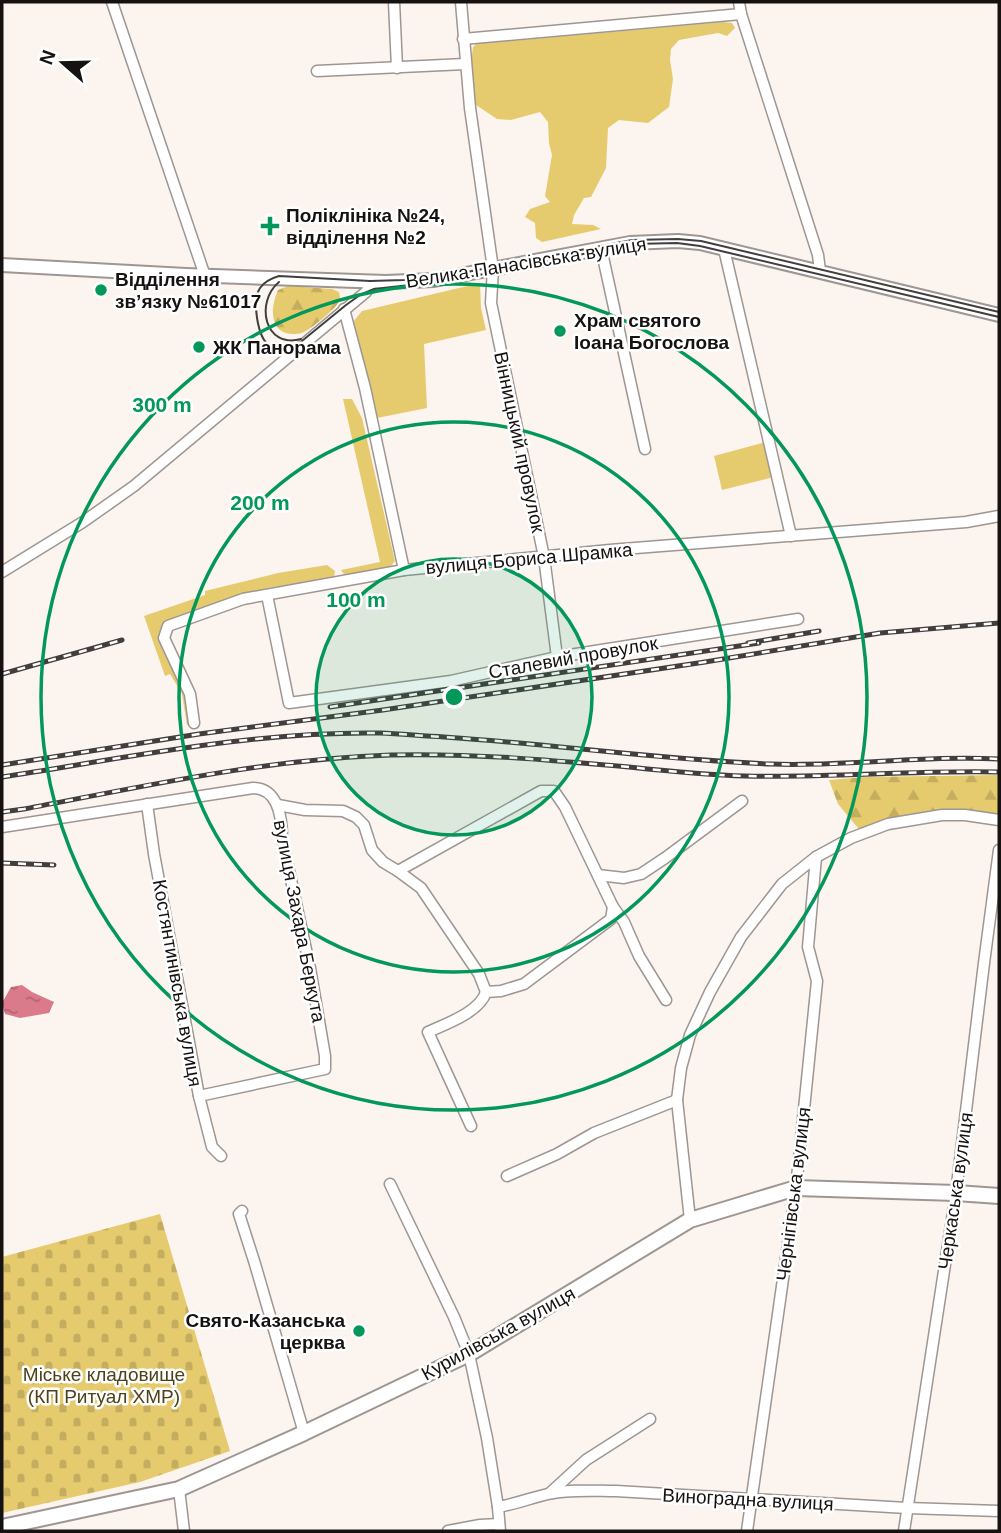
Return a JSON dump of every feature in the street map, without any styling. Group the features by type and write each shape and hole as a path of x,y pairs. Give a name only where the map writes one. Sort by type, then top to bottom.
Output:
{"main road":[{"name":"Курилівська вулиця","path":"2,1527 179,1489 469,1354 690,1220 796,1188 999,1196"}],"street":[{"path":"112,2 205,276"},
{"path":"394,2 397,68"},
{"name":"Вінницький провулок","path":"461,2 465,64 493,270 491,303 544,557 557,657"},
{"path":"739,2 818,255 820,271"},
{"path":"463,39 741,14"},
{"path":"317,71 465,64"},
{"name":"Велика Панасівська вулиця","path":"2,265 372,282 434,280 630,243 678,241 700,243 999,315"},
{"path":"601,248 645,449"},
{"path":"724,249 791,536"},
{"path":"2,572 83,522 134,486 366,292 372,282"},
{"path":"344,309 365,388 404,570"},
{"name":"вулиця Бориса Шрамка","path":"194,723 190,694 164,638 168,626 243,599 404,570 967,522 999,516"},
{"name":"Сталевий провулок","path":"267,595 289,703 451,681 557,657 798,619"},
{"name":"вулиця Захара Беркута","path":"147,804 253,788 268,791 278,805 282,838 310,968 325,1069 199,1096"},
{"path":"398,871 541,791 554,791 565,807 639,956 666,1000"},
{"path":"598,875 624,878 641,874 742,801"},
{"path":"2,827 147,804"},
{"name":"Костянтинівська вулиця","path":"147,804 199,1096 212,1147 220,1156"},
{"path":"278,805 305,810 343,811 356,817 364,825 372,850 383,862 421,888 479,974 486,992 481,1004 428,1032 471,1126"},
{"path":"690,1220 677,1100 681,1068 690,1035 710,992 741,937 782,884 816,857 851,838 888,824 942,816 965,815 999,820"},
{"name":"Черкаська вулиця","path":"904,1531 956,1193 999,850"},
{"name":"Чернігівська вулиця","path":"747,1531 796,1188 817,981 808,947 816,857"},
{"path":"486,992 501,991 524,984 611,919 613,906"},
{"path":"507,1177 594,1133 677,1100"},
{"path":"390,1184 469,1354 487,1438 500,1528 480,1525 448,1531"},
{"path":"242,1211 239,1214 304,1433"},
{"path":"550,1493 586,1460 650,1419"},
{"path":"179,1489 184,1531"},
{"name":"Виноградна вулиця","path":"498,1507 550,1493 617,1491 999,1511"}],"green space":[{"path":"732,23 735,28 727,36 718,33 679,40 671,49 673,79 669,107 648,123 619,120 608,128 606,168 591,197 584,198 572,224 593,225 601,229 542,242 536,238 535,223 525,217 530,209 550,202 545,196 552,155 548,122 540,112 511,120 497,119 476,105 472,91 473,47 479,42"},
{"path":"480,283 481,308 486,330 424,344 427,408 377,418 353,322 362,311"},
{"path":"288,286 332,289 339,292 340,299 322,319 302,333 284,332 275,324 273,310 278,290"},
{"path":"343,399 352,399 362,418 395,561 389,569 346,577 341,570 380,562"},
{"path":"766,442 774,477 722,490 714,456"},
{"path":"327,565 335,571 334,578 267,588 165,625 160,640 189,695 192,724 187,725 182,694 170,674 165,676 144,616 205,595 205,591 278,573"},
{"path":"999,775 999,820 942,815 863,834 838,804 829,780 865,777"},
{"name":"Міське кладовище (КП Ритуал ХМР)","path":"160,1214 230,1451 140,1482 2,1513 2,1257"}],"water":[{"path":"22,985 54,1002 49,1013 20,1018 5,1014 2,1003 11,987"}],"tram line":[{"path":"999,312 701,241 678,239 632,240 467,272 404,280 279,276 264,283 256,301 262,335 273,348 283,349 297,345 346,305 374,289 479,275 633,244 677,243 700,246 999,317"},
{"path":"279,282 267,301 267,322 271,331 279,337 288,340 301,339"}],"railway":[{"path":"2,765 199,734 383,710 705,662 880,633 999,623"},
{"path":"748,643 819,631"},
{"path":"2,674 122,640"},
{"path":"330,707 759,643"},
{"path":"2,777 238,741 285,736 380,733 771,764 999,759"},
{"path":"2,812 252,768 391,755 510,758 745,776 999,772"},
{"path":"2,863 54,865"}],"place":[{"name":"Поліклініка №24, відділення №2","path":"270,226"},
{"name":"Відділення зв’язку №61017","path":"101,290"},
{"name":"Храм святого Іоана Богослова","path":"560,331"},
{"name":"ЖК Панорама","path":"199,347"},
{"name":"Свято-Казанська церква","path":"359,1331"}]}
